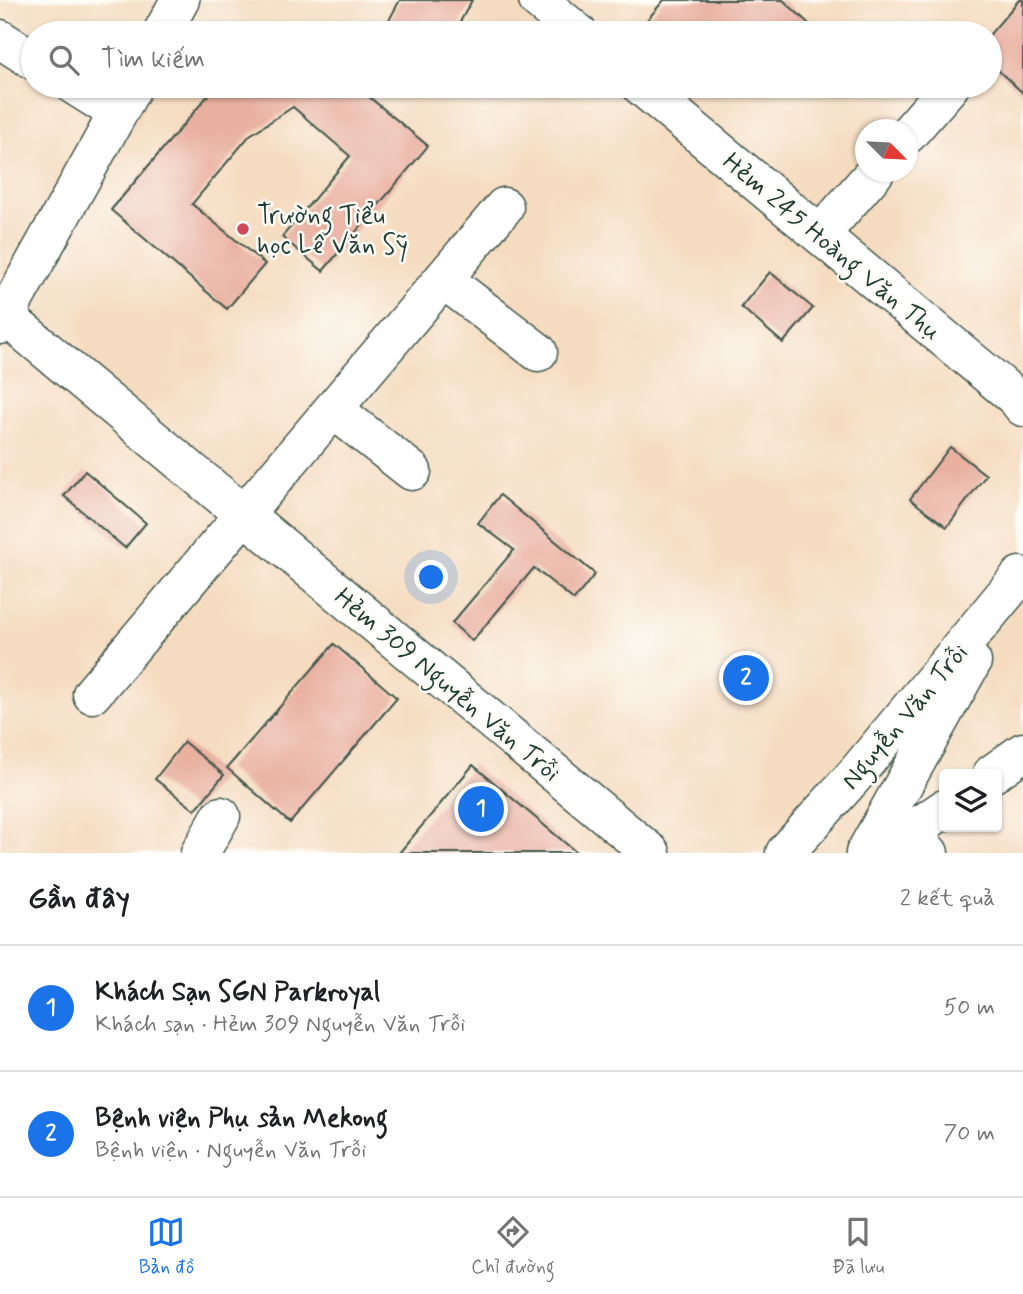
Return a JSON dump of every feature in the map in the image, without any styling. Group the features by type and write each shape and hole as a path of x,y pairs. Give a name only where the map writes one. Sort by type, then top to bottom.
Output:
{"street":[{"path":"169,21 180,0"},
{"path":"538,0 563,21"},
{"path":"0,39 21,52"},
{"name":"Hẻm 245 Hoàng Văn Thụ","path":"655,98 1016,398 1023,407"},
{"path":"918,123 940,98"},
{"path":"3,321 126,99"},
{"path":"820,235 866,182"},
{"path":"92,694 504,207"},
{"path":"443,279 538,352"},
{"name":"Hẻm 309 Nguyễn Văn Trỗi","path":"3,321 244,515 651,853"},
{"path":"333,409 412,471"},
{"path":"865,853 1022,573"},
{"name":"Nguyễn Văn Trỗi","path":"785,853 862,767 1022,573"},
{"path":"200,853 221,816"},
{"path":"880,853 928,834"}],"building":[{"path":"400,0 472,0 461,21 389,21"},
{"path":"664,0 783,0 806,21 646,21"},
{"path":"1019,0 1023,0 1023,93 1002,74 1001,21"},
{"path":"206,98 370,98 428,146 323,271 282,237 350,156 293,107 250,135 192,204 265,264 227,309 111,210"},
{"path":"770,272 813,308 783,343 741,307"},
{"path":"950,447 986,475 947,527 910,499"},
{"path":"85,471 146,523 125,548 64,496"},
{"path":"500,495 595,574 574,600 534,568 472,641 452,623 514,550 478,523"},
{"path":"334,644 397,698 290,823 227,768"},
{"path":"184,742 224,775 195,810 155,779"},
{"path":"473,765 577,853 399,853"}],"place":[{"name":"Trường Tiểu học Lê Văn Sỹ","path":"243,229"},
{"name":"Bệnh viện Phụ sản Mekong","path":"746,678"},
{"name":"Khách Sạn SGN Parkroyal","path":"481,809"}]}
